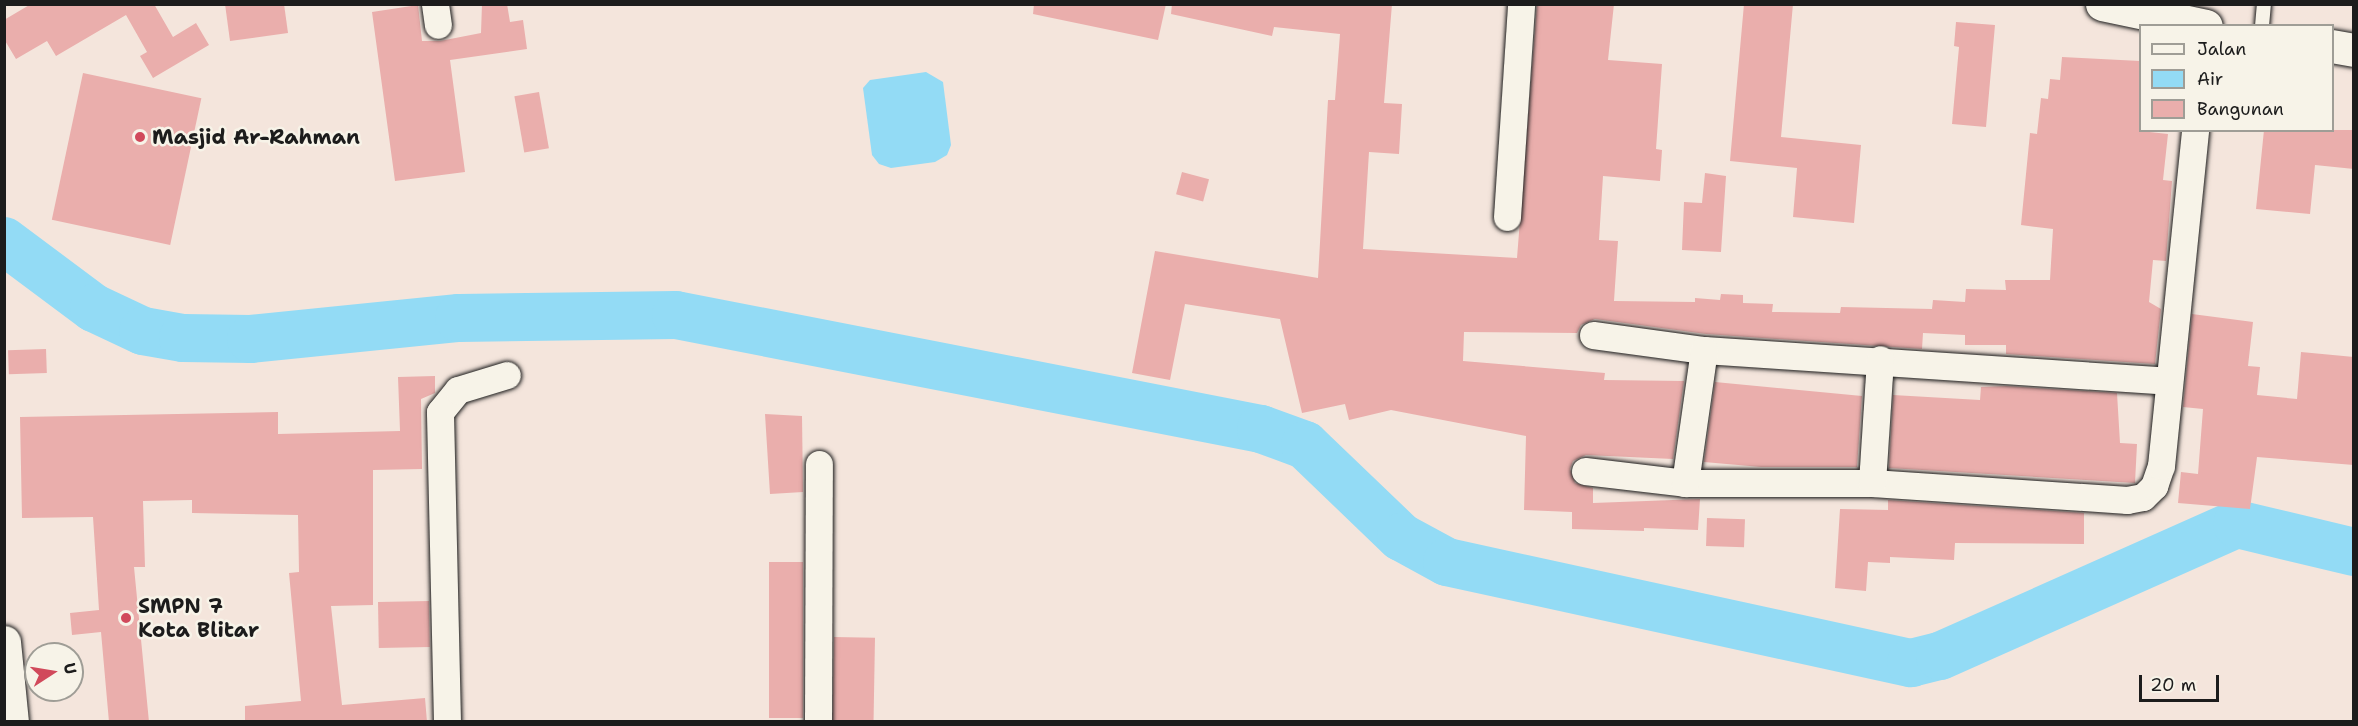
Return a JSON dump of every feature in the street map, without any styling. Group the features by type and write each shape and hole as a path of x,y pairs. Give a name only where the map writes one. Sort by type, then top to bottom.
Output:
{"main road":[{"path":"2102,4 2197,24"},
{"path":"2334,46 2354,50"},
{"path":"4,642 12,722"}],"street":[{"path":"1507,217 1521,4"},
{"path":"1585,471 1685,483 1872,483 2127,500 2142,496 2154,486 2161,466 2195,132"},
{"path":"1593,335 1704,350 1880,359 2168,381"},
{"path":"1685,483 1704,350"},
{"path":"1872,483 1880,359"},
{"path":"447,722 440,412 458,390 507,375"},
{"path":"818,722 819,464"}],"lane":[{"path":"2262,24 2264,4"}],"water":[{"path":"926,72 943,82 951,145 947,155 935,162 891,168 879,164 872,155 863,88 870,80"}],"building":[{"path":"31,4 154,4 173,37 196,23 209,45 153,78 140,56 147,52 126,15 56,56 47,41 16,59 4,39 4,20"},
{"path":"225,4 284,4 288,33 230,41"},
{"path":"482,4 507,4 510,22 523,20 527,49 450,60 465,172 395,181 372,12 418,5 422,41 440,41 481,33"},
{"path":"1034,4 1166,4 1158,40 1033,14"},
{"path":"1172,4 1392,4 1384,103 1402,104 1399,154 1369,152 1363,249 1517,258 1537,4 1614,4 1608,60 1662,64 1656,149 1662,150 1660,181 1603,176 1599,240 1618,241 1614,301 1695,302 1695,298 1720,300 1721,294 1743,295 1743,303 1773,304 1772,312 1840,313 1841,307 1932,309 1933,300 1965,302 1966,289 2006,290 2005,280 2050,280 2053,229 2021,225 2030,133 2037,134 2041,98 2048,99 2050,79 2060,80 2062,57 2139,61 2139,132 2168,134 2163,180 2172,181 2166,261 2153,260 2149,302 2161,309 2155,364 2006,354 2006,345 1965,345 1965,335 1923,333 1922,349 1706,334 1595,319 1581,325 1577,333 1464,332 1463,361 1605,373 1604,380 1684,381 1673,459 1586,455 1573,461 1570,469 1575,483 1593,488 1593,503 1700,499 1698,530 1644,528 1644,531 1572,529 1572,512 1524,510 1526,436 1391,410 1349,420 1345,404 1302,413 1280,319 1185,304 1170,380 1132,373 1155,251 1318,278 1328,100 1335,100 1340,34 1274,27 1272,36 1171,14"},
{"path":"1744,4 1793,4 1781,137 1861,145 1854,223 1793,217 1797,168 1730,161"},
{"path":"1956,22 1995,25 1986,127 1952,124 1959,47 1954,46"},
{"path":"83,73 201,98 170,245 52,220"},
{"path":"539,92 549,148 524,152 514,96"},
{"path":"2354,130 2354,169 2315,165 2310,214 2256,209 2264,132"},
{"path":"1182,172 1209,179 1203,201 1176,194"},
{"path":"1705,173 1726,176 1721,252 1682,250 1684,202 1702,203"},
{"path":"2192,314 2253,322 2248,366 2260,367 2257,395 2297,399 2301,352 2354,357 2354,465 2257,457 2250,509 2178,503 2181,472 2198,474 2203,409 2183,407"},
{"path":"46,349 47,373 9,374 8,350"},
{"path":"435,376 435,393 421,399 422,469 373,470 373,605 331,606 342,705 425,698 427,722 245,722 245,706 301,701 289,573 299,572 298,515 192,513 192,500 143,501 145,567 134,567 149,722 109,722 101,632 72,635 70,613 99,610 93,517 22,518 20,417 278,412 278,434 400,431 398,377"},
{"path":"1715,382 1862,396 1857,467 1761,467 1704,462"},
{"path":"2006,386 2117,393 2120,443 2137,444 2135,483 1889,468 1893,395 1980,400 1981,387"},
{"path":"765,414 802,416 803,492 770,494"},
{"path":"1888,500 2084,513 2084,544 1955,543 1954,560 1890,557 1890,563 1868,562 1866,591 1835,588 1840,509 1888,510"},
{"path":"1707,518 1745,519 1744,547 1706,546"},
{"path":"769,562 803,562 803,718 769,718"},
{"path":"429,601 430,647 379,648 378,602"},
{"path":"834,637 875,638 874,722 833,722"}],"waterway":[{"path":"4,241 94,308 143,331 183,338 251,339 459,318 676,315 1261,429 1305,445 1401,537 1447,562 1911,663 1940,656 2237,524 2354,552"}],"place":[{"name":"Masjid Ar-Rahman","path":"140,137"},
{"name":"SMPN 7 Kota Blitar","path":"126,618"}]}
